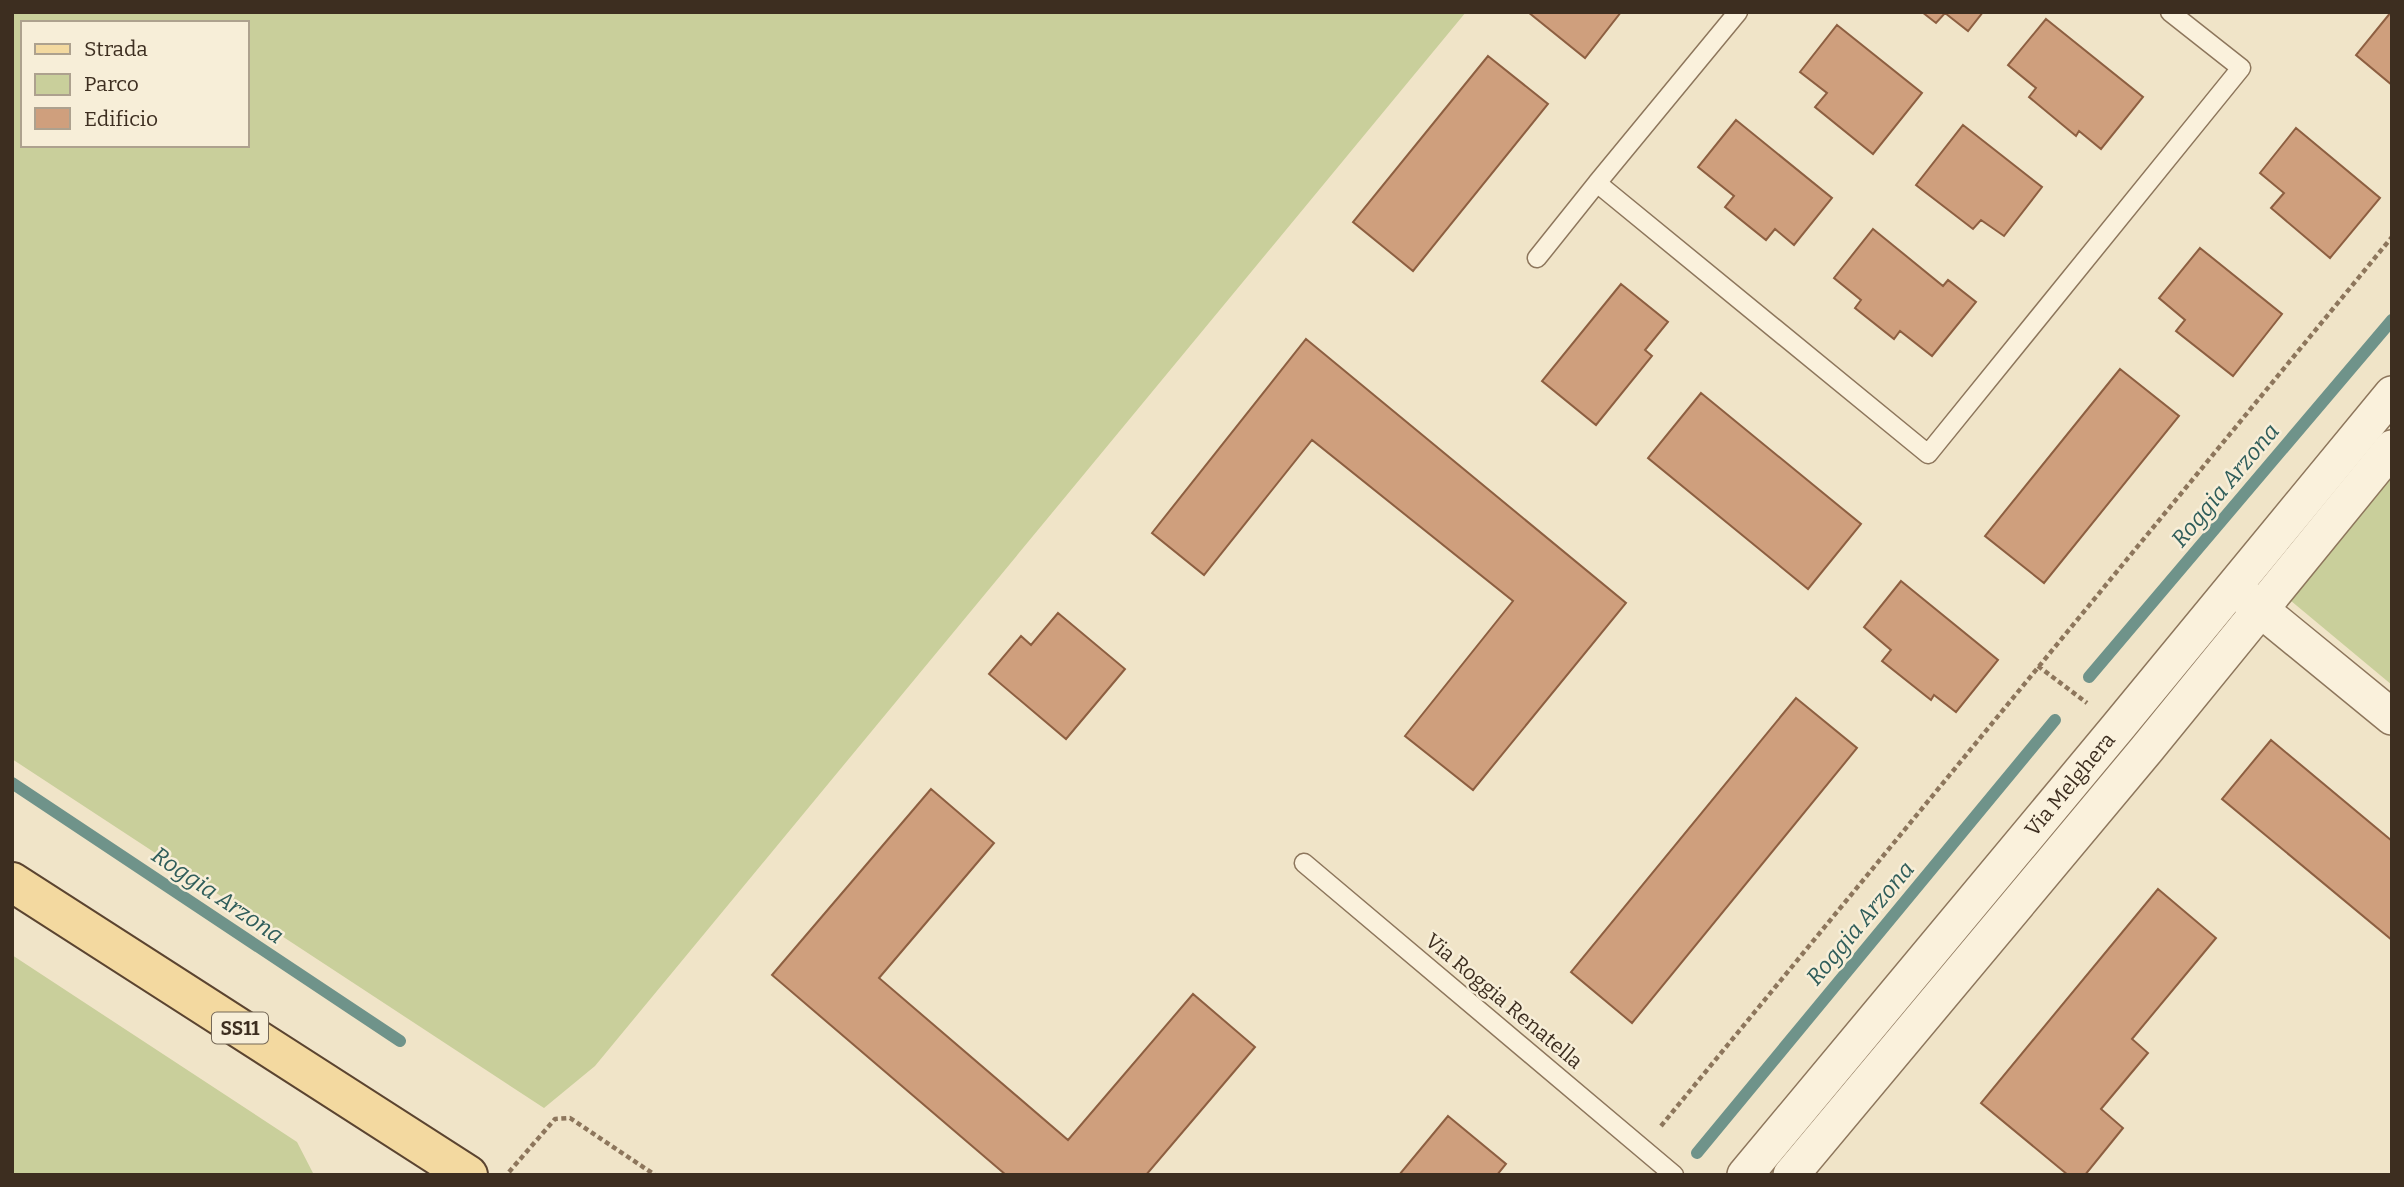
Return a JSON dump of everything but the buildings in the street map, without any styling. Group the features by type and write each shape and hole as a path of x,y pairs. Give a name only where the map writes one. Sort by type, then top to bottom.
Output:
{"main road":[{"name":"SS11","path":"12,882 468,1175"}],"street":[{"name":"Via Melghera","path":"1745,1175 2392,394"},
{"name":"Via Melghera","path":"1791,1175 2392,448"},
{"path":"2232,587 2392,717"}],"lane":[{"path":"1537,258 1738,12"},
{"path":"1597,183 1928,454 2241,68 2170,12"},
{"name":"Via Roggia Renatella","path":"1304,863 1674,1175"}],"path":[{"path":"1643,1147 2392,237"},
{"path":"508,1175 555,1119 570,1118 655,1175"}],"green space":[{"path":"12,12 1466,12 595,1066 544,1108 12,759"},
{"path":"2392,463 2392,685 2284,595"},
{"path":"12,955 297,1142 314,1175 12,1175"}],"waterway":[{"name":"Roggia Arzona","path":"2089,677 2392,320"},
{"name":"Roggia Arzona","path":"1697,1153 2055,720"},
{"name":"Roggia Arzona","path":"12,783 400,1041"}]}
